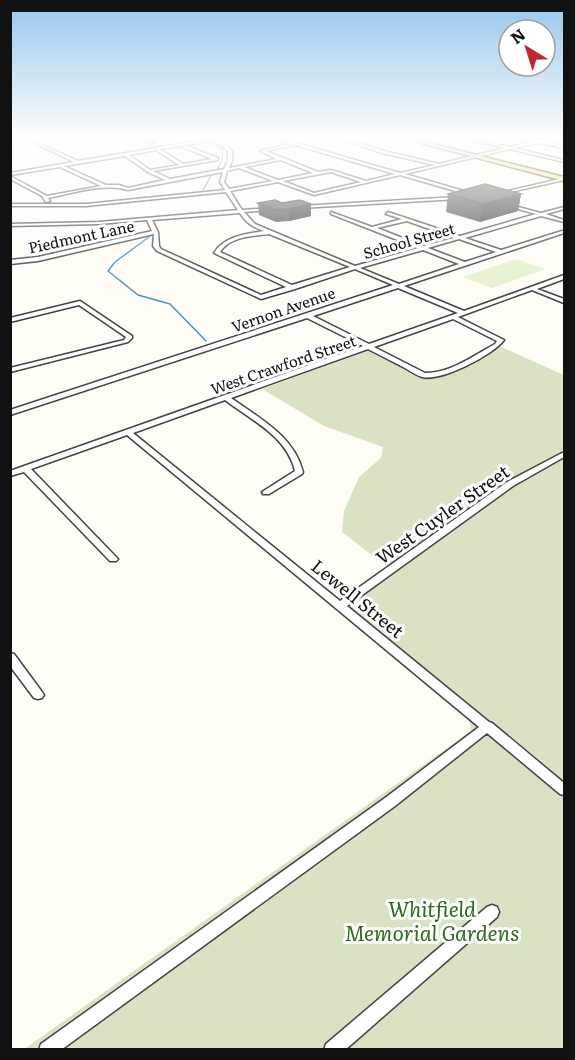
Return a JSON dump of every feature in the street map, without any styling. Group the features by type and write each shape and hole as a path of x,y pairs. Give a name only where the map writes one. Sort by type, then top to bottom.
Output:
{"street":[{"path":"31,187 47,197 98,187"},
{"path":"224,187 246,219 270,232 464,313"},
{"path":"10,205 101,203 247,187"},
{"path":"295,187 314,194 342,187"},
{"path":"290,207 477,196 448,187"},
{"path":"494,194 524,187"},
{"path":"70,193 82,198"},
{"path":"46,206 47,197"},
{"path":"507,205 564,221"},
{"path":"10,225 80,224 279,208"},
{"name":"School Street","path":"156,232 157,248 261,297 353,268 564,208"},
{"path":"333,213 464,264"},
{"path":"388,213 501,252"},
{"path":"149,219 156,232"},
{"path":"373,228 406,220"},
{"name":"Piedmont Lane","path":"10,262 38,259 156,232"},
{"path":"270,232 228,242 220,246 217,253 232,257 246,268 293,288"},
{"name":"Vernon Avenue","path":"10,413 564,232"},
{"name":"West Crawford Street","path":"10,474 372,348 564,277"},
{"path":"533,289 564,301"},
{"path":"10,320 73,304 85,305 128,334 130,338 126,341 10,370"},
{"path":"307,315 424,375 433,376 465,363 497,345 501,340 454,317"},
{"path":"228,399 265,426 294,452 299,472 266,492"},
{"name":"Lewell Street","path":"129,433 564,790"},
{"name":"West Cuyler Street","path":"341,605 510,484 564,454"},
{"path":"26,469 113,559"},
{"path":"10,657 38,695"},
{"path":"47,1050 390,802 488,726"},
{"path":"332,1050 492,912"}],"green space":[{"path":"516,259 545,269 492,288 463,277"},
{"name":"Whitfield Memorial Gardens","path":"499,346 564,375 564,1049 23,1050 471,731 469,718 334,606 387,567 342,532 344,511 359,477 381,458 383,447 324,426 262,389 371,350 417,374 431,377 447,374"}],"building":[{"path":"472,187 497,187 521,194 483,204 448,194"},
{"path":"275,200 282,203 300,200 311,204 276,210 258,203"}],"waterway":[{"path":"149,237 115,262 108,271 138,295 170,304 206,341"}]}
